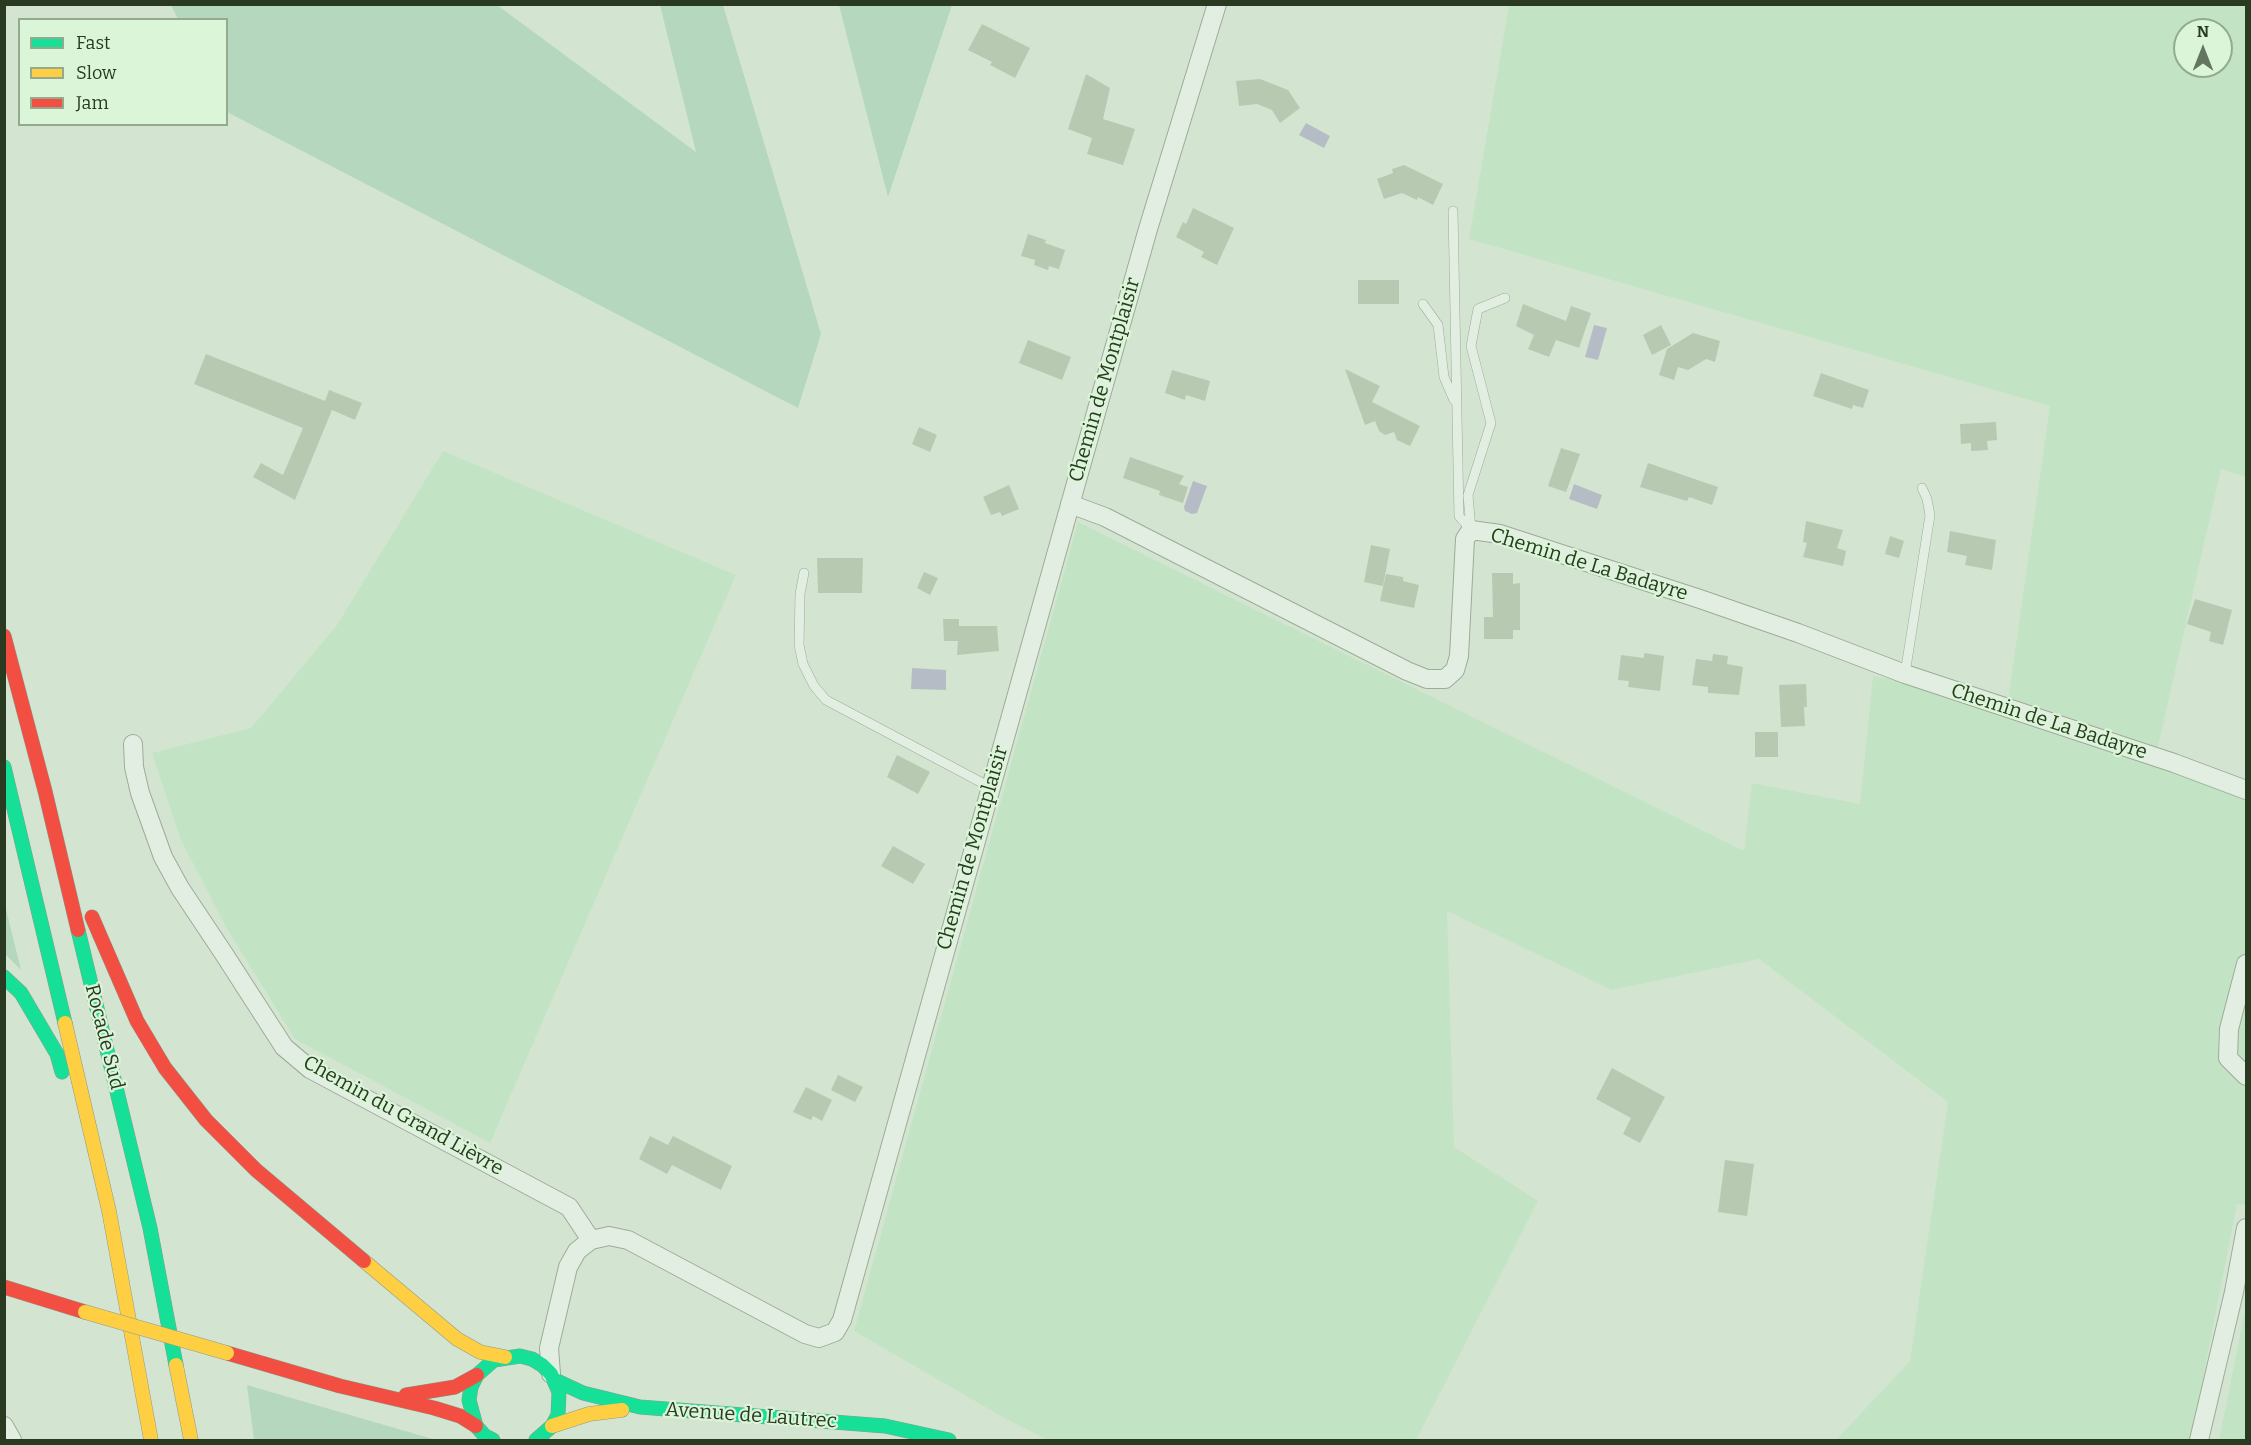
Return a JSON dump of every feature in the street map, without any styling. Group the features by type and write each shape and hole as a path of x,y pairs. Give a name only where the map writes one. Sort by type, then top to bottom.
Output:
{"main road":[{"name":"Rocade Sud","path":"4,636 45,791 150,1228 190,1440"},
{"name":"Rocade Sud","path":"4,767 109,1210 151,1440"},
{"name":"Avenue de Lautrec","path":"45,791 87,903 137,1021 165,1068 206,1120 256,1170 457,1339 480,1352 532,1359 553,1377 583,1393 640,1407 885,1426 949,1440"},
{"path":"4,977 21,993 57,1054 109,1210"},
{"path":"4,1287 340,1386 434,1408 460,1416 477,1425"},
{"path":"382,1395 434,1392 455,1387 477,1375 485,1367 513,1356"},
{"path":"477,1375 471,1387 469,1400 471,1413 485,1436 493,1440"},
{"path":"536,1440 552,1426 558,1415 559,1392 553,1377"},
{"path":"552,1426 589,1414 640,1407"}],"street":[{"name":"Chemin de Montplaisir","path":"591,1240 609,1236 628,1240 805,1334 819,1338 835,1332 842,1320 1148,230 1217,4"},
{"name":"Chemin de La Badayre","path":"1070,504 1105,517 1407,671 1428,679 1445,679 1455,670 1459,656 1465,539 1471,530 1500,534 1700,599 1905,674 2247,790"},
{"name":"Chemin du Grand Lièvre","path":"133,744 134,767 140,793 163,857 180,888 284,1047 310,1069 568,1208 591,1240"},
{"path":"2247,964 2229,1029 2228,1058 2247,1076"},
{"path":"2199,1440 2247,1228"},
{"path":"553,1377 549,1348 551,1332 568,1267 576,1251 591,1240"},
{"path":"513,1356 536,1348 551,1332"},
{"path":"4,1426 12,1440"}],"lane":[{"path":"1453,211 1459,516 1471,530"},
{"path":"1471,530 1468,495 1491,423 1471,346 1478,309 1505,298"},
{"path":"1423,304 1438,325 1444,377 1457,404"},
{"path":"1905,674 1930,515 1922,488"},
{"path":"804,573 800,594 799,645 803,664 810,679 826,700 990,787"}],"green space":[{"path":"171,5 497,5 696,152 660,5 723,5 821,334 798,408 228,113 228,18 178,18"},
{"path":"839,5 952,5 888,197"},
{"path":"1509,5 2246,5 2246,477 2221,469 2157,751 2246,791 2246,1205 2237,1204 2191,1440 1836,1440 1910,1361 1948,1102 1759,959 1612,990 1447,911 1454,1147 1538,1201 1416,1440 1048,1440 1006,1419 854,1331 1078,522 1744,851 1752,783 1860,804 1873,676 2008,701 2050,406 1469,239"},
{"path":"443,451 736,575 490,1143 295,1039 226,927 180,838 152,753 251,728 337,625"},
{"path":"5,905 21,970 5,954"},
{"path":"2246,1305 2246,1440 2219,1440"},
{"path":"247,1385 436,1440 254,1440"}],"shaded area":[{"path":"1306,123 1330,136 1324,148 1299,135"},
{"path":"1594,325 1607,328 1598,360 1585,357"},
{"path":"1193,481 1207,486 1197,513 1192,514 1185,511 1184,507"},
{"path":"1574,484 1602,495 1597,509 1569,499"},
{"path":"912,668 946,670 946,690 911,689"}],"building":[{"path":"982,24 1030,48 1015,78 990,65 992,62 968,50"},
{"path":"1086,74 1110,88 1103,119 1135,129 1123,165 1087,154 1092,138 1068,129"},
{"path":"1260,79 1288,90 1300,108 1280,123 1272,110 1257,104 1239,106 1236,81"},
{"path":"1404,165 1443,184 1433,205 1418,197 1417,200 1402,193 1384,199 1377,179 1393,173 1392,169"},
{"path":"1193,208 1234,228 1217,265 1201,257 1204,252 1176,237 1183,222 1186,224"},
{"path":"1028,234 1065,250 1059,269 1049,266 1048,270 1034,265 1035,260 1021,256"},
{"path":"1358,280 1399,280 1399,304 1358,304"},
{"path":"1523,304 1566,321 1571,306 1591,313 1579,348 1556,340 1549,357 1528,349 1534,335 1516,326"},
{"path":"1661,325 1671,345 1652,355 1643,335"},
{"path":"1693,333 1720,341 1715,362 1706,359 1688,370 1678,367 1674,380 1659,375 1667,349"},
{"path":"1028,340 1071,357 1062,380 1019,363"},
{"path":"206,354 325,401 329,390 362,403 355,420 332,410 295,500 253,477 261,463 283,475 303,428 194,384"},
{"path":"1345,369 1380,386 1372,402 1420,426 1410,446 1397,440 1394,432 1385,435 1379,431 1375,421 1365,425"},
{"path":"1172,370 1210,381 1205,401 1186,395 1185,400 1165,393"},
{"path":"1821,373 1869,390 1863,408 1853,405 1852,409 1813,396"},
{"path":"1996,422 1997,440 1987,441 1988,450 1971,451 1971,443 1961,444 1960,424"},
{"path":"919,427 937,435 930,452 912,444"},
{"path":"1561,448 1580,454 1566,492 1548,486"},
{"path":"1130,457 1184,476 1179,484 1188,487 1183,503 1159,495 1160,491 1123,478"},
{"path":"1648,463 1718,487 1712,505 1689,497 1687,501 1640,487"},
{"path":"1009,485 1019,509 1002,516 1000,512 991,515 983,497"},
{"path":"1806,521 1843,530 1837,548 1846,551 1843,566 1803,557 1807,543 1803,542"},
{"path":"1950,531 1996,540 1992,570 1965,565 1967,556 1947,552"},
{"path":"1890,536 1904,541 1899,558 1885,554"},
{"path":"1371,545 1390,549 1383,586 1364,582"},
{"path":"817,558 863,558 862,593 818,593"},
{"path":"924,572 938,578 930,595 917,588"},
{"path":"1492,573 1513,573 1513,584 1520,583 1520,630 1513,630 1513,639 1484,639 1484,617 1493,617"},
{"path":"1386,574 1403,577 1403,581 1419,585 1414,608 1380,601"},
{"path":"2195,599 2232,610 2223,645 2209,641 2211,632 2187,624"},
{"path":"943,619 959,619 959,626 997,626 999,651 957,655 958,641 944,641"},
{"path":"1644,653 1664,656 1660,691 1628,687 1629,681 1618,680 1621,655 1644,658"},
{"path":"1713,654 1728,656 1727,664 1743,667 1739,695 1708,693 1708,687 1692,685 1696,659 1712,661"},
{"path":"1806,684 1805,726 1781,727 1779,685"},
{"path":"1755,732 1778,732 1778,757 1755,757"},
{"path":"897,755 930,772 918,794 887,777"},
{"path":"893,846 925,864 913,884 881,866"},
{"path":"1612,1068 1665,1097 1640,1143 1623,1134 1631,1118 1596,1099"},
{"path":"838,1075 863,1087 855,1102 831,1090"},
{"path":"806,1087 832,1100 822,1121 813,1116 811,1120 793,1112"},
{"path":"650,1136 668,1145 673,1136 732,1166 721,1190 672,1165 667,1174 639,1159"},
{"path":"1725,1160 1754,1164 1747,1216 1718,1212"}],"traffic: fast":[{"path":"4,767 65,1023"},
{"path":"78,930 150,1228 176,1365"},
{"path":"4,977 21,993 57,1054 62,1072"},
{"path":"493,1440 485,1436 476,1426 469,1400 471,1387 477,1375 494,1360 520,1356 542,1365 551,1374 559,1392 558,1415 552,1426 536,1440"},
{"path":"555,1380 583,1393 640,1407 885,1426 949,1440"}],"traffic: slow":[{"path":"65,1023 109,1211 151,1440"},
{"path":"364,1261 457,1339 480,1352 505,1357"},
{"path":"85,1312 227,1353"},
{"path":"176,1365 191,1440"},
{"path":"552,1426 589,1414 622,1410"}],"traffic: jam":[{"path":"4,636 45,791 78,930"},
{"path":"92,917 137,1021 165,1068 206,1120 256,1170 364,1261"},
{"path":"4,1287 85,1312"},
{"path":"227,1353 340,1386 434,1408 460,1416 476,1426"},
{"path":"406,1395 455,1387 477,1375"}]}
